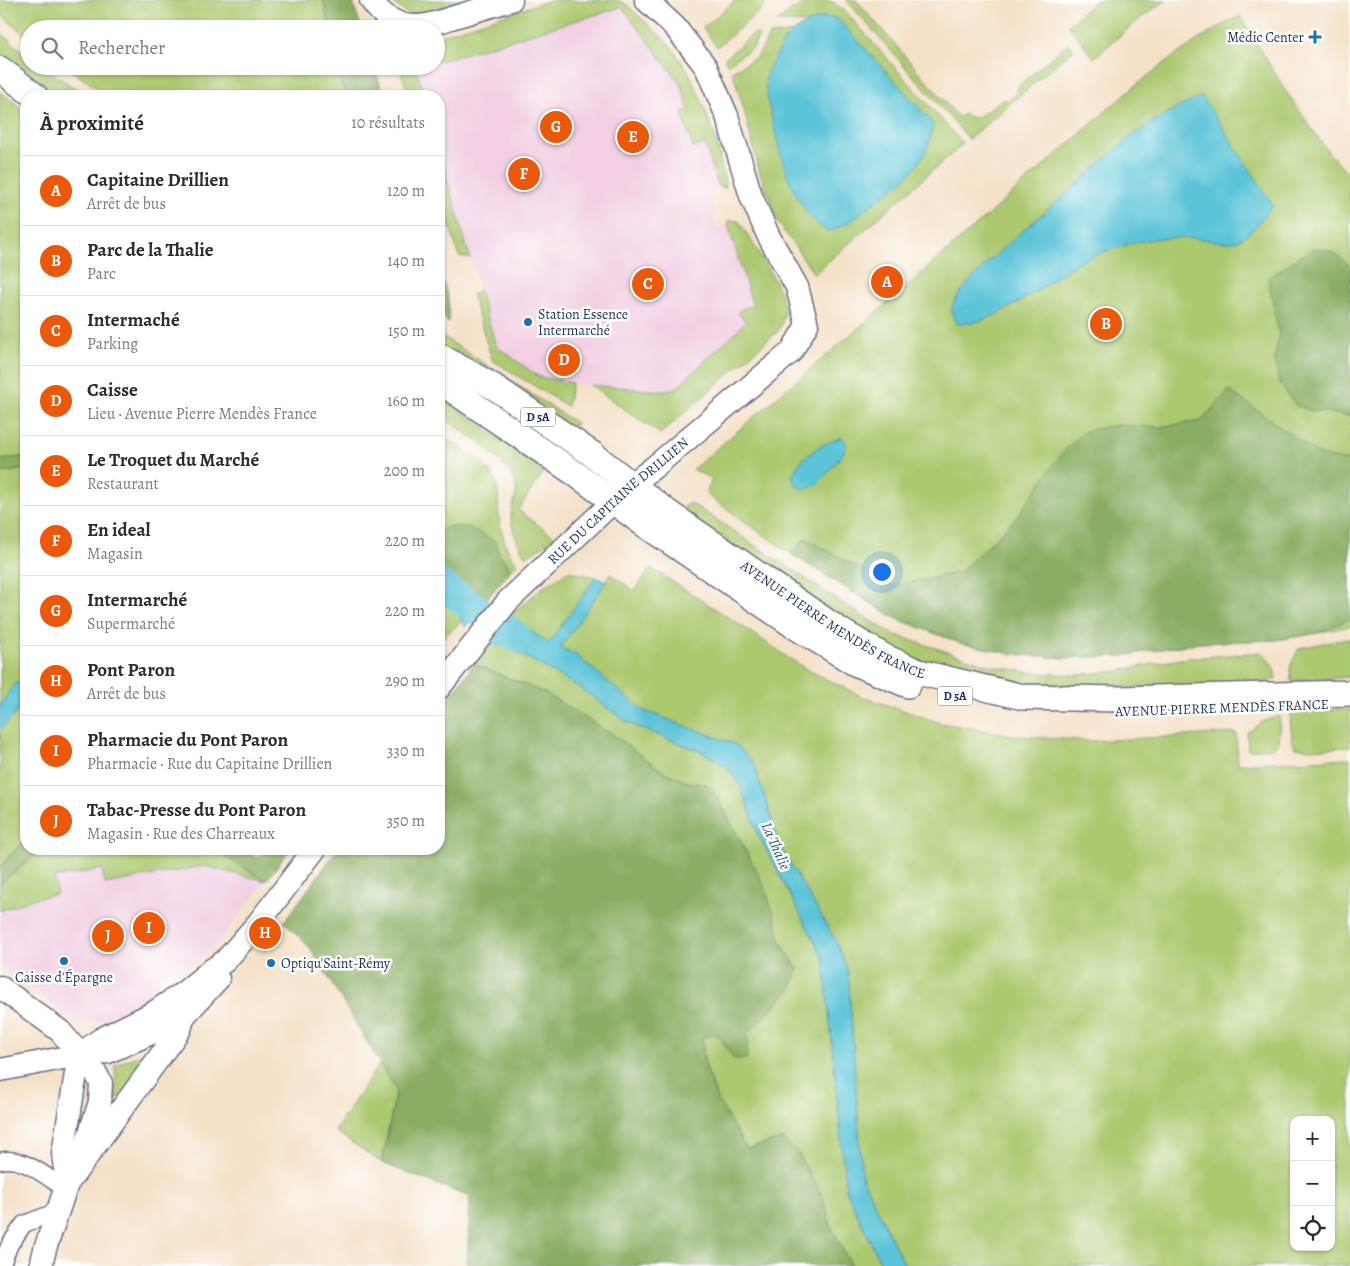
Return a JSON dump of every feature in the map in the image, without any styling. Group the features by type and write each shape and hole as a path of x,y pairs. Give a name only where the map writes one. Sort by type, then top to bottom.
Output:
{"main road":[{"path":"371,0 379,10 392,20"},
{"path":"445,20 511,0"},
{"name":"RUE DU CAPITAINE DRILLIEN","path":"445,680 508,601 632,484 791,352 807,324 797,287 768,235 750,196 727,116 706,66 675,27 646,0"},
{"path":"0,69 27,90"},
{"name":"AVENUE PIERRE MENDÈS FRANCE","path":"445,359 494,387 592,454 667,512 838,630 885,657 918,672 1023,697 1119,700 1350,693"},
{"name":"AVENUE PIERRE MENDÈS FRANCE","path":"445,385 614,501 644,524 822,644 855,663 904,684 992,705 1047,712 1156,711 1350,704"},
{"path":"1261,696 1350,685"},
{"path":"69,1181 63,1153 80,1055 101,1039 153,1013 225,961 259,922 311,855"},
{"path":"0,1070 80,1055 108,1052 170,1025 184,1016 218,980 223,971 225,961"},
{"path":"0,987 60,1030 80,1055"},
{"path":"42,1266 45,1249 69,1181 180,1029 184,1016"}],"street":[{"path":"0,1161 13,1160 21,1162 43,1174 69,1181"},
{"path":"1,1266 10,1244 24,1224 58,1211"}],"shaded area":[{"path":"622,7 680,83 689,110 683,113 693,147 705,144 718,186 707,190 713,208 716,228 728,225 753,306 741,309 747,322 676,388 662,391 582,385 539,377 496,346 445,171 445,90 422,90 418,75 445,75 445,59"},
{"path":"204,866 266,881 215,946 146,1001 114,1017 86,1023 76,1022 0,967 0,911 32,899 57,894 54,878 103,869 106,884"}],"green space":[{"path":"0,0 323,0 328,20 20,20 20,31 0,14"},
{"path":"323,0 352,0 359,20 328,20"},
{"path":"389,0 474,0 423,16 405,12"},
{"path":"551,0 616,0 626,4 669,44 688,71 717,142 726,188 718,186 705,144 693,148 682,113 689,110 680,83 622,7 445,59 445,34"},
{"path":"736,0 769,0 761,10 717,47 703,28"},
{"path":"811,0 829,0 844,10 963,144 814,274 778,222 760,173 732,71 757,57 770,35 794,32 783,41 823,17 808,23 777,22 794,9"},
{"path":"846,0 856,0 959,118 964,114 972,118 981,115 1003,99 1008,101 1018,92 1016,88 1068,43 1074,49 969,139"},
{"path":"1097,0 1167,0 1142,17 1094,58 1068,25"},
{"path":"1240,16 1285,90 1328,152 1350,175 1350,626 1276,640 1196,643 1122,656 1063,658 1012,654 960,643 895,618 791,554 706,494 712,480 693,469 890,301 1130,90 1183,50"},
{"path":"0,32 20,49 20,73 0,58"},
{"path":"753,34 759,35 754,47 728,64 724,59"},
{"path":"23,75 55,75 77,90 44,90"},
{"path":"78,75 340,75 343,90 100,90"},
{"path":"340,75 377,75 382,90 343,90"},
{"path":"402,75 418,75 422,90 407,90"},
{"path":"0,92 20,107 20,457 0,460"},
{"path":"445,171 470,258 459,256 445,210"},
{"path":"730,220 739,221 772,275 782,298 784,307 783,320 777,332 660,434 590,385 662,391 676,388 746,322 738,313 741,309 753,306 728,225"},
{"path":"1313,248 1333,253 1350,266 1350,416 1308,410 1295,405 1279,382 1274,362 1279,336 1268,278"},
{"path":"445,288 448,297 449,322 445,319"},
{"path":"479,290 496,346 539,377 572,383 567,406 492,360 472,295"},
{"path":"445,338 576,423 572,430 445,351"},
{"path":"1229,390 1318,454 1350,460 1350,619 1318,633 1276,640 1196,643 1122,656 1063,658 1012,654 960,643 895,618 791,554 805,538 892,586 960,572 1015,519 1062,453 1085,431 1117,425 1158,427 1201,421"},
{"path":"445,398 544,471 518,510 556,538 526,556 516,538 511,522 516,491 513,478 496,457 445,419"},
{"path":"445,437 478,460 495,479 501,529 507,548 517,564 511,570 506,561 499,555 449,526 445,528"},
{"path":"20,457 20,470 0,473 0,460"},
{"path":"20,470 20,679 11,689 0,707 0,473"},
{"path":"691,503 859,614 895,635 991,666 1035,673 1076,675 1117,671 1180,659 1261,652 1272,664 1276,679 1263,683 1177,688 1018,685 945,670 903,654 852,629 683,511 685,506"},
{"path":"449,526 469,527 496,542 499,555 506,561 511,570 485,601 445,582 445,528"},
{"path":"651,568 804,668 863,697 941,723 1019,736 1091,741 1236,733 1238,764 1350,758 1350,1266 905,1266 862,1178 848,971 837,943 781,848 754,764 737,745 642,710 575,654 560,648 610,574 635,591"},
{"path":"568,571 596,577 549,643 508,617 541,589"},
{"path":"445,600 456,608 462,621 445,636"},
{"path":"1350,638 1350,677 1291,681 1290,667 1299,648"},
{"path":"488,642 510,648 579,687 628,723 702,752 728,767 741,787 758,834 824,959 846,1190 882,1266 851,1266 831,1226 822,1195 781,1139 747,1150 717,1099 704,1061 702,1037 717,1034 734,1059 748,1033 792,987 798,969 781,943 774,915 706,784 686,782 662,771 615,736 545,693 474,664"},
{"path":"474,664 545,693 615,736 662,771 686,782 706,784 716,795 763,883 781,943 798,969 792,987 748,1033 747,1059 734,1059 717,1034 702,1038 704,1061 717,1099 747,1149 781,1139 798,1153 822,1195 831,1226 851,1266 467,1266 470,1197 382,1163 396,1090 311,949 284,922 334,855 445,855 445,704"},
{"path":"20,706 20,846 0,868 0,730 13,717"},
{"path":"1350,709 1350,747 1309,749 1295,747 1292,740 1290,716 1295,711"},
{"path":"1280,716 1278,743 1273,748 1248,750 1247,733 1263,721"},
{"path":"20,846 20,855 36,855 0,884 0,868"},
{"path":"36,855 222,855 266,881 204,866 105,884 102,869 54,878 57,894 32,899 0,911 0,884"},
{"path":"222,855 252,855 256,858 261,855 286,855 266,881"},
{"path":"163,1045 116,1100 115,1065"},
{"path":"379,1064 396,1090 382,1163 335,1131"}],"water":[{"path":"823,17 837,18 933,123 928,147 920,161 905,179 849,222 828,232 805,209 790,181 776,134 766,82 769,69 783,43 792,32"},
{"path":"1202,96 1273,205 1253,229 1238,240 1229,242 1193,238 1162,238 1115,248 1076,264 1004,311 973,323 958,324 952,314 952,307 958,295 987,263 1108,156 1138,132 1156,120"},
{"path":"842,437 847,443 843,454 821,480 813,487 803,489 795,484 792,476 806,456 819,447"},
{"path":"596,577 607,581 560,648 575,654 642,710 737,745 754,764 781,848 837,943 848,971 862,1178 905,1266 882,1266 846,1190 824,959 758,834 741,787 728,767 702,752 628,723 579,687 510,648 488,642 508,617 549,643"},
{"path":"445,582 485,601 465,627 456,608 445,600"},
{"path":"20,679 20,706 13,717 0,730 0,707 11,689"}],"waterway":[{"name":"La Thalie","path":"445,588 517,637"}],"place":[{"name":"Médic Center","path":"1315,37"},
{"name":"Intermarché","path":"556,127"},
{"name":"Le Troquet du Marché","path":"633,137"},
{"name":"En ideal","path":"524,174"},
{"name":"Capitaine Drillien","path":"887,282"},
{"name":"Intermaché","path":"648,284"},
{"name":"Station Essence Intermarché","path":"528,322"},
{"name":"Parc de la Thalie","path":"1106,324"},
{"name":"Caisse","path":"564,360"},
{"name":"Pharmacie du Pont Paron","path":"149,928"},
{"name":"Pont Paron","path":"265,933"},
{"name":"Tabac-Presse du Pont Paron","path":"108,936"},
{"name":"Caisse d'Épargne","path":"64,961"},
{"name":"Optiqu'Saint-Rémy","path":"271,963"}]}
